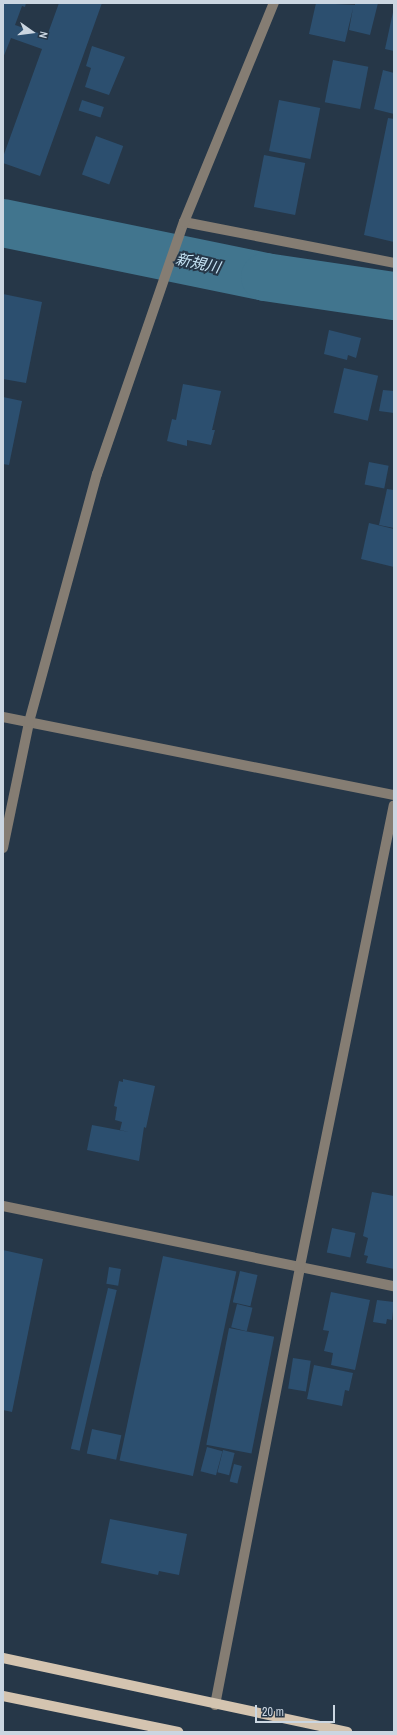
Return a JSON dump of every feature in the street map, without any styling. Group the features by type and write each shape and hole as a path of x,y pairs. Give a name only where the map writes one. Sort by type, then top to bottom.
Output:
{"main road":[{"path":"3,1658 346,1732"},
{"path":"3,1696 178,1732"}],"street":[{"path":"3,848 29,722 97,474 182,227 274,3"},
{"path":"182,227 394,263"},
{"path":"3,716 394,795"},
{"path":"214,1704 300,1266 394,806"},
{"path":"3,1206 394,1286"}],"building":[{"path":"3,3 26,3 25,7 22,6 15,25 47,36 59,3 102,3 40,176 3,163 3,157 42,49 11,38 3,58"},
{"path":"316,3 355,5 355,3 378,3 370,35 349,30 353,8 345,42 309,34"},
{"path":"394,12 394,51 385,49"},
{"path":"92,46 125,57 109,95 85,87 91,68 86,66"},
{"path":"333,60 368,67 360,109 325,102"},
{"path":"383,70 394,73 394,114 374,109"},
{"path":"82,100 104,107 100,118 79,110"},
{"path":"279,100 320,108 310,159 269,151"},
{"path":"388,118 394,119 394,242 364,235"},
{"path":"96,136 123,146 109,184 82,175"},
{"path":"264,155 305,163 295,215 254,207"},
{"path":"3,294 42,302 26,383 3,379"},
{"path":"329,330 361,338 356,358 348,355 347,360 324,354"},
{"path":"344,368 378,376 368,421 334,413"},
{"path":"183,384 221,391 212,430 215,430 211,445 187,440 187,446 167,441 172,419 176,420"},
{"path":"383,390 394,391 394,413 379,411"},
{"path":"3,397 22,401 9,465 3,464"},
{"path":"369,462 389,466 384,488 365,485"},
{"path":"387,489 394,490 394,528 379,525"},
{"path":"369,523 394,529 394,567 361,559"},
{"path":"123,1079 155,1086 146,1128 144,1127 139,1161 87,1150 92,1125 129,1132 120,1130 122,1122 115,1120 117,1107 114,1106 119,1081 123,1082"},
{"path":"372,1192 394,1196 394,1269 366,1263 368,1256 364,1255 368,1238 363,1236"},
{"path":"332,1228 355,1233 350,1257 327,1252"},
{"path":"3,1250 43,1259 12,1412 3,1410"},
{"path":"163,1256 236,1272 193,1476 120,1460"},
{"path":"109,1267 121,1269 118,1286 106,1284"},
{"path":"240,1271 258,1275 250,1306 233,1302"},
{"path":"108,1288 117,1290 80,1451 71,1449"},
{"path":"331,1292 370,1300 355,1370 331,1365 333,1353 324,1351 329,1331 323,1330"},
{"path":"377,1300 394,1302 392,1320 387,1319 386,1324 373,1322"},
{"path":"237,1304 253,1308 247,1331 231,1327"},
{"path":"229,1328 274,1337 251,1454 206,1445"},
{"path":"293,1358 311,1361 306,1391 288,1389"},
{"path":"314,1365 353,1373 349,1391 345,1390 342,1406 307,1399"},
{"path":"92,1429 121,1435 116,1460 87,1453"},
{"path":"207,1447 222,1451 216,1475 201,1471"},
{"path":"223,1450 235,1453 229,1475 217,1472"},
{"path":"234,1464 242,1466 237,1483 230,1481"},
{"path":"110,1519 187,1534 179,1575 159,1571 158,1575 101,1563"}],"waterway":[{"name":"新規川","path":"3,223 265,277 394,296"}]}
